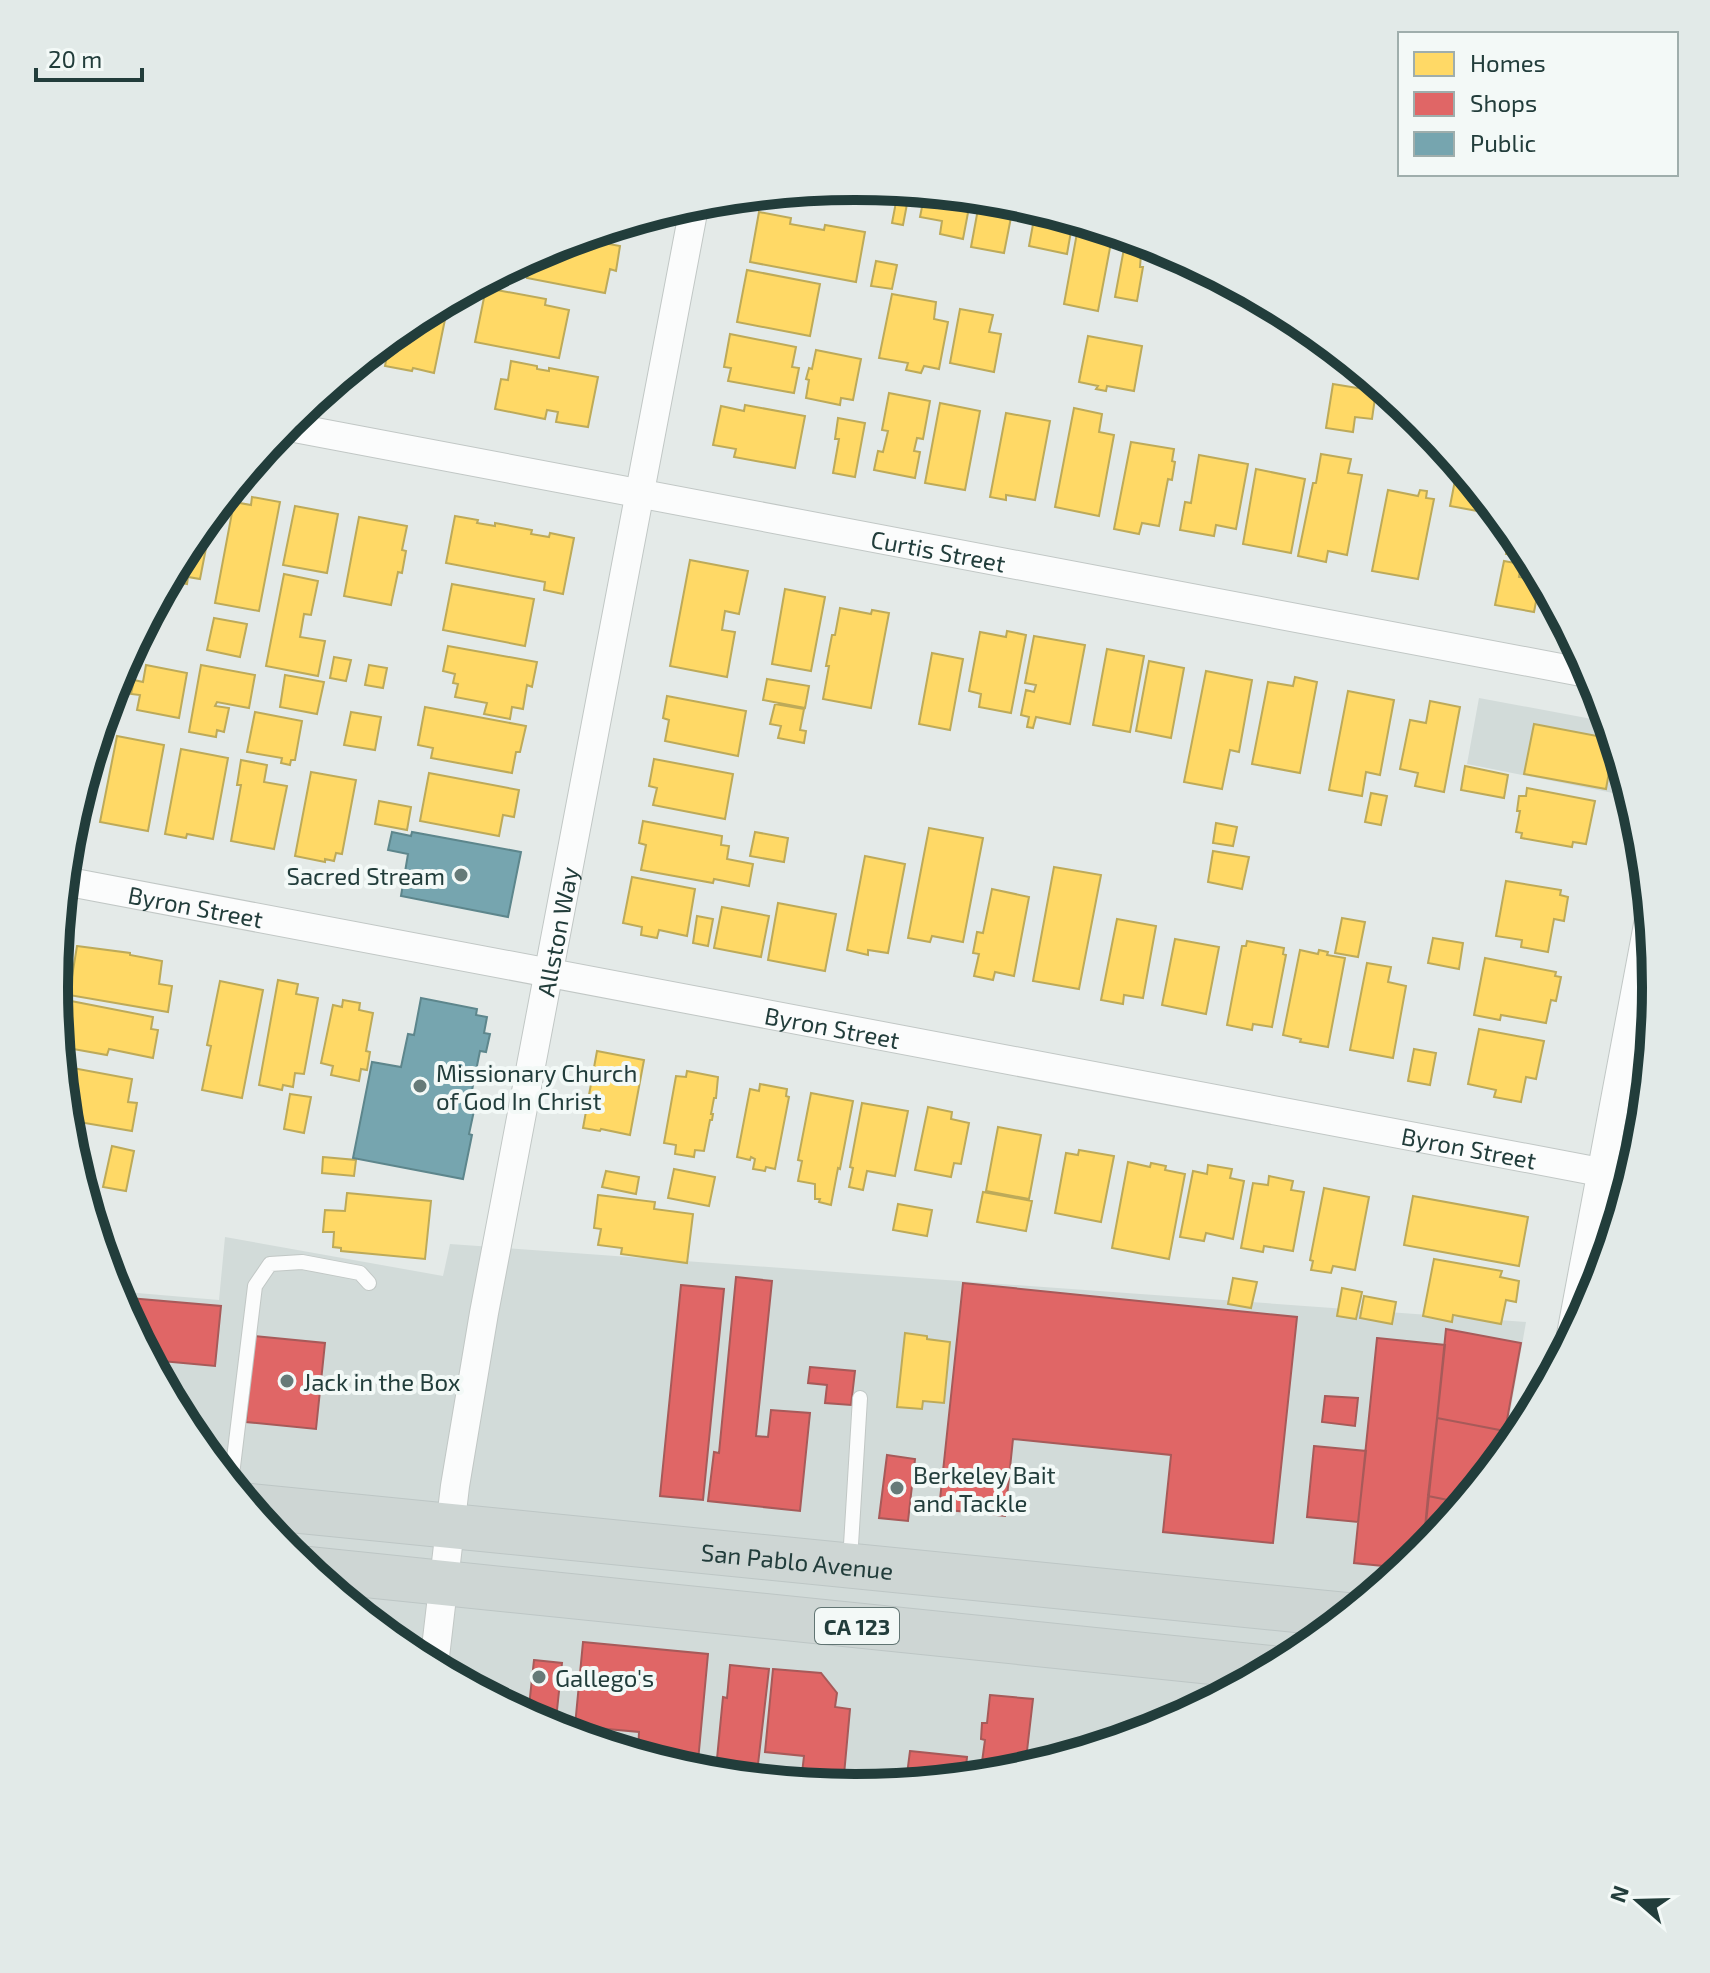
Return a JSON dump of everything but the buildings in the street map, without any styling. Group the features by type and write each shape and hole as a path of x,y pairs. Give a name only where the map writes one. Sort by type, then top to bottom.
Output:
{"main road":[{"name":"San Pablo Avenue","path":"265,1508 1331,1613"},
{"name":"CA 123","path":"329,1571 1251,1666"}],"street":[{"name":"Allston Way","path":"435,1652 450,1526 484,1313 692,217"},
{"name":"Curtis Street","path":"300,429 1576,671"},
{"name":"Byron Street","path":"75,883 1600,1172"},
{"path":"1577,1298 1641,960"}],"lane":[{"path":"233,1468 255,1286 270,1264 302,1262 360,1273 369,1283"},
{"path":"850,1566 860,1398"}],"shaded area":[{"path":"1479,698 1595,720 1618,794 1467,764"},
{"path":"225,1237 443,1276 450,1244 1526,1322 1508,1425 1479,1466 1447,1505 1374,1578 1292,1641 1248,1668 1156,1714 1059,1747 958,1767 855,1774 752,1767 651,1747 602,1732 554,1714 461,1668 376,1611 299,1543 231,1466 173,1380 130,1292 219,1300"}],"place":[{"name":"Sacred Stream","path":"461,875"},
{"name":"Missionary Church of God In Christ","path":"420,1086"},
{"name":"Jack in the Box","path":"287,1381"},
{"name":"Berkeley Bait and Tackle","path":"897,1488"},
{"name":"Gallego's","path":"539,1677"}]}
